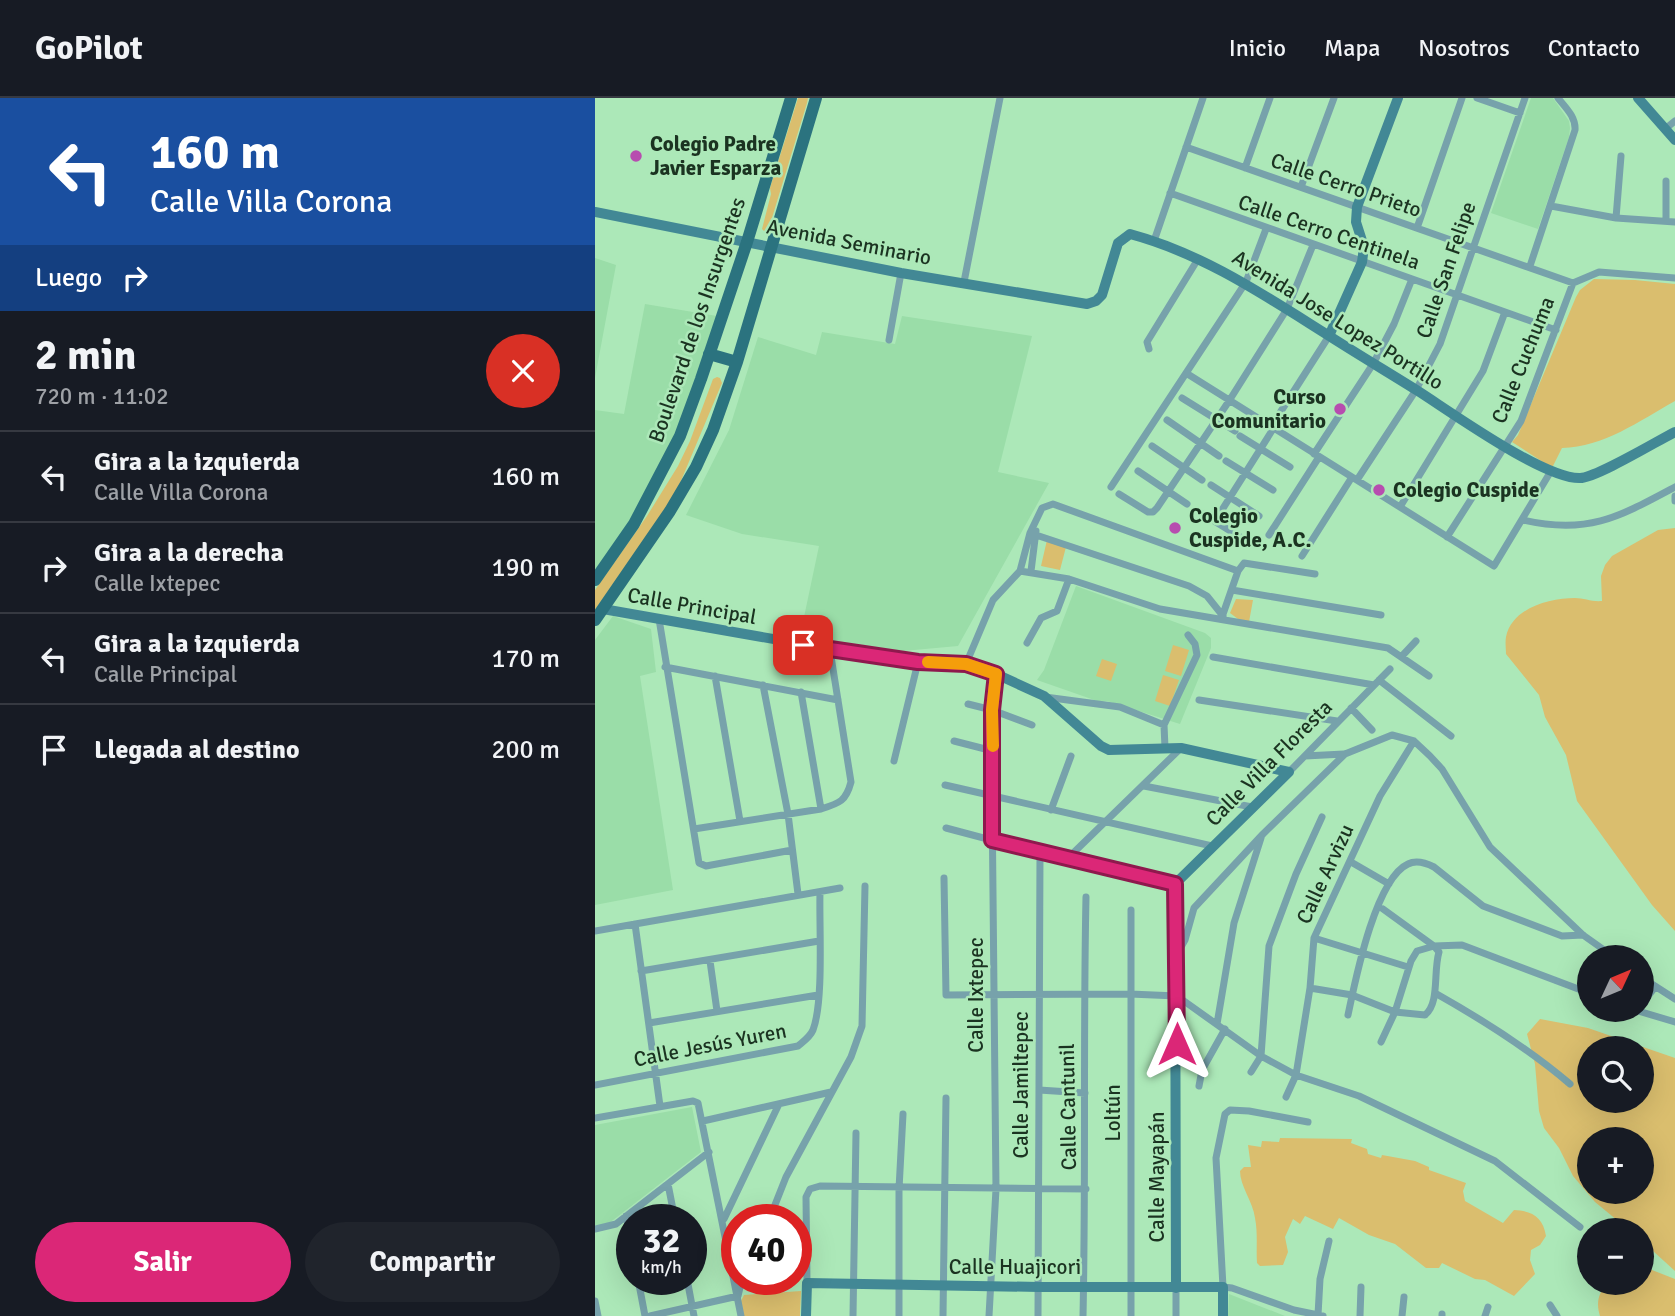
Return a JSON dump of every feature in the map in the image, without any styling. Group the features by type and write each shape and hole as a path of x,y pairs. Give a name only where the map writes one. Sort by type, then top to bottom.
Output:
{"main road":[{"name":"Boulevard de los Insurgentes","path":"595,580 634,524 680,436 747,242 790,98"},
{"path":"599,614 670,511 696,467 737,362 816,98"},
{"path":"709,354 737,362"}],"street":[{"path":"964,282 1000,98"},
{"path":"1154,241 1203,98"},
{"path":"1245,168 1270,98"},
{"path":"1301,187 1334,98"},
{"path":"1276,419 1329,336 1362,262 1364,247 1356,222 1357,207 1398,98"},
{"path":"1417,228 1462,98"},
{"path":"1477,98 1520,113"},
{"name":"Calle San Felipe","path":"1302,556 1416,390 1440,344 1525,98"},
{"path":"1530,266 1576,123 1558,98"},
{"path":"1638,98 1675,140"},
{"path":"1665,129 1675,121"},
{"name":"Calle Cerro Prieto","path":"1186,147 1573,283"},
{"path":"1616,218 1621,156"},
{"path":"1666,181 1666,221"},
{"name":"Calle Cerro Centinela","path":"1170,193 1556,330"},
{"path":"1551,206 1616,218 1675,222"},
{"name":"Avenida Seminario","path":"595,212 901,273 1087,304 1096,301"},
{"path":"1111,488 1246,282 1266,229"},
{"name":"Avenida Jose Lopez Portillo","path":"1096,301 1102,295 1118,243 1129,234 1198,259 1246,282 1457,417 1564,477 1582,479 1675,432"},
{"path":"1119,494 1148,512 1153,512 1229,401 1287,309 1313,245"},
{"path":"1150,349 1147,342 1198,259"},
{"name":"Calle Cuchuma","path":"1447,537 1521,421 1573,283 1599,272 1675,278"},
{"path":"889,340 901,273"},
{"path":"1269,534 1373,364 1394,324 1412,279"},
{"path":"1400,507 1483,371 1504,312"},
{"path":"1186,373 1494,566 1551,471"},
{"path":"1182,397 1290,467"},
{"path":"1167,420 1219,456"},
{"path":"1215,521 1273,429"},
{"path":"1152,446 1202,480"},
{"path":"1226,461 1273,490"},
{"path":"1139,471 1187,504"},
{"path":"1211,485 1259,516"},
{"path":"1524,520 1551,527 1580,526 1608,519 1675,487"},
{"path":"966,664 993,600 1020,571 1042,508 1053,504 1237,571"},
{"path":"1198,511 1245,540"},
{"path":"1031,572 1034,531"},
{"path":"1034,531 1189,586 1207,596 1222,619"},
{"path":"1222,619 1237,571 1244,563 1315,574"},
{"path":"1020,571 1069,579 1160,609 1388,648 1429,676"},
{"path":"1027,643 1041,618 1057,611 1069,579"},
{"path":"1232,590 1381,615"},
{"name":"Calle Principal","path":"599,614 659,619 830,650 918,662 966,664 996,674 1044,696 1109,750 1181,748 1289,772"},
{"path":"659,619 699,863 706,866 792,850"},
{"path":"1165,748 1164,725 1197,654 1195,644 1188,635"},
{"path":"1402,656 1416,641"},
{"path":"694,829 821,808 838,803 848,794 851,782 830,650"},
{"path":"1213,657 1377,682 1451,736"},
{"path":"894,761 918,662"},
{"path":"666,667 838,700"},
{"name":"Calle Villa Floresta","path":"1175,884 1390,669"},
{"name":"Calle Ixtepec","path":"989,1316 996,1189 992,710 996,674"},
{"path":"715,676 740,821"},
{"path":"763,685 787,814 798,894"},
{"path":"801,692 821,808"},
{"path":"1044,696 1120,707 1164,725"},
{"path":"1199,700 1338,721"},
{"path":"968,704 1032,725"},
{"path":"1351,708 1372,730"},
{"name":"Calle Mayapán","path":"1177,955 1185,940 1194,908 1202,897 1345,754 1392,736 1414,741"},
{"path":"954,741 993,751"},
{"path":"1414,741 1442,769 1490,847 1583,935 1597,945"},
{"name":"Calle Arvizu","path":"1286,1097 1296,1075 1310,988 1314,938 1380,796 1414,741"},
{"path":"1066,860 1181,748"},
{"path":"1305,756 1345,754"},
{"path":"1051,810 1071,756"},
{"path":"945,785 1212,846"},
{"path":"1144,786 1252,807"},
{"path":"1251,1072 1261,1056 1269,946 1296,874 1322,817"},
{"path":"946,828 1066,860 1175,884"},
{"path":"1217,1024 1238,908 1263,834"},
{"name":"Calle Jamiltepec","path":"1038,1316 1040,853"},
{"path":"1351,862 1389,884"},
{"path":"1348,1015 1370,927 1389,884 1406,865 1425,863 1434,866 1483,906 1562,936 1583,935"},
{"path":"944,878 946,995 1177,996 1261,1056 1296,1075 1359,1096 1495,1161 1577,1225"},
{"name":"Calle Mayapán","path":"1175,884 1176,1316"},
{"path":"775,1204 786,1177 851,1057 862,1026 865,886"},
{"path":"595,931 840,888"},
{"name":"Calle Jesús Yuren","path":"595,1085 798,1046 807,1039 813,1029 818,995 820,891"},
{"name":"Calle Cantunil","path":"1083,1316 1086,897"},
{"path":"1310,988 1352,995 1395,1012 1425,1015 1433,1007 1436,993 1435,965 1439,952 1383,909"},
{"name":"Loltún","path":"1131,910 1131,1316"},
{"path":"635,925 660,1106"},
{"path":"1314,938 1408,967"},
{"path":"641,971 819,942"},
{"path":"1381,1042 1395,1012 1408,967 1417,951 1434,946 1462,946 1577,989"},
{"path":"710,961 717,1011"},
{"path":"1655,987 1675,999"},
{"path":"1436,993 1500,1030 1570,1084"},
{"path":"649,1023 818,995"},
{"path":"1654,1015 1675,1023"},
{"path":"1199,1086 1202,1070 1225,1029"},
{"path":"595,1079 595,1085"},
{"path":"1039,1090 1085,1093"},
{"path":"703,1121 831,1092"},
{"path":"943,1316 946,1098"},
{"path":"595,1118 695,1101 700,1105 721,1210"},
{"path":"731,1204 779,1104"},
{"path":"1223,1316 1216,1158 1225,1114 1230,1110 1249,1111 1308,1122"},
{"path":"899,1316 902,1114"},
{"path":"853,1316 856,1133"},
{"path":"642,1204 709,1152"},
{"path":"668,1184 672,1204"},
{"path":"806,1204 810,1189 820,1186 899,1189 1086,1189"},
{"path":"595,1229 616,1224"},
{"path":"1223,1287 1317,1315 1319,1284 1329,1241"},
{"name":"Calle Huajicori","path":"812,1283 943,1287 1223,1287"},
{"path":"1360,1316 1361,1287"},
{"path":"642,1295 648,1316 694,1312 738,1296 741,1316"},
{"path":"806,1316 807,1295"},
{"path":"1402,1316 1404,1297"},
{"path":"595,1301 598,1316"},
{"path":"1550,1305 1557,1316"},
{"path":"1485,1316 1488,1307"}],"shaded area":[{"path":"798,98 808,98 768,231 765,232 762,229 771,194 770,188"},
{"path":"1531,98 1553,98 1569,121 1570,128 1538,229 1491,213"},
{"path":"595,258 616,265 595,378"},
{"path":"1594,279 1675,284 1675,401 1607,438 1577,447 1562,448 1552,468 1512,442 1518,435 1576,297 1580,290"},
{"path":"645,304 723,317 682,439 595,578 595,410 624,414"},
{"path":"902,316 1032,336 998,472 1049,483 958,646 903,651 800,636 819,546 742,534 686,515 729,430 758,337 816,355 822,332 895,344"},
{"path":"717,377 722,383 675,495 595,610 595,590 678,466 713,379"},
{"path":"1675,528 1675,931 1652,905 1577,801 1566,755 1545,717 1539,695 1506,654 1506,637 1516,619 1543,603 1565,598 1602,601 1601,576 1612,556 1658,530"},
{"path":"1047,540 1066,547 1060,570 1041,566"},
{"path":"1076,586 1205,633 1211,638 1211,648 1180,724 1107,701 1100,702 1037,680 1044,670"},
{"path":"1236,599 1253,600 1249,622 1230,613"},
{"path":"613,616 651,629 656,672 640,676 673,890 595,905 595,640"},
{"path":"1173,645 1189,650 1181,676 1165,671"},
{"path":"1102,659 1117,664 1111,681 1096,676"},
{"path":"1163,675 1179,680 1170,706 1155,701"},
{"path":"1540,1019 1588,1028 1611,1036 1577,1036 1577,1113 1654,1113 1654,1051 1675,1058 1675,1271 1654,1252 1654,1218 1614,1218 1597,1204 1654,1204 1654,1127 1577,1127 1577,1181 1559,1148 1544,1128 1539,1111 1535,1064 1527,1034"},
{"path":"692,1107 701,1152 634,1204 616,1204 616,1218 608,1224 595,1226 595,1125"},
{"path":"1280,1138 1352,1139 1351,1143 1367,1149 1368,1154 1415,1161 1429,1167 1429,1170 1466,1183 1463,1191 1465,1201 1503,1223 1514,1210 1536,1216 1546,1236 1540,1245 1531,1250 1530,1260 1535,1274 1514,1296 1485,1280 1475,1279 1442,1263 1439,1268 1426,1268 1395,1244 1369,1235 1339,1218 1333,1229 1305,1216 1300,1224 1293,1219 1285,1237 1288,1252 1283,1265 1260,1266 1257,1263 1254,1212 1240,1171 1244,1167 1251,1167 1248,1145 1261,1147 1262,1141 1279,1142"},
{"path":"1654,1271 1675,1279 1675,1316 1600,1316 1600,1295 1654,1295"},
{"path":"1229,1294 1285,1316 1228,1316"},
{"path":"744,1295 801,1295 800,1316 744,1316 741,1301"}],"slow traffic":[{"path":"928,662 966,664 996,674 992,710 993,746"}],"place":[{"name":"Colegio Padre Javier Esparza","path":"636,156"},
{"name":"Curso Comunitario","path":"1340,409"},
{"name":"Colegio Cuspide","path":"1379,490"},
{"name":"Colegio Cuspide, A.C.","path":"1175,528"}],"route":[{"path":"803,645 918,662 966,664 996,674 992,710 992,840 1066,860 1175,884 1177,1044"}]}
